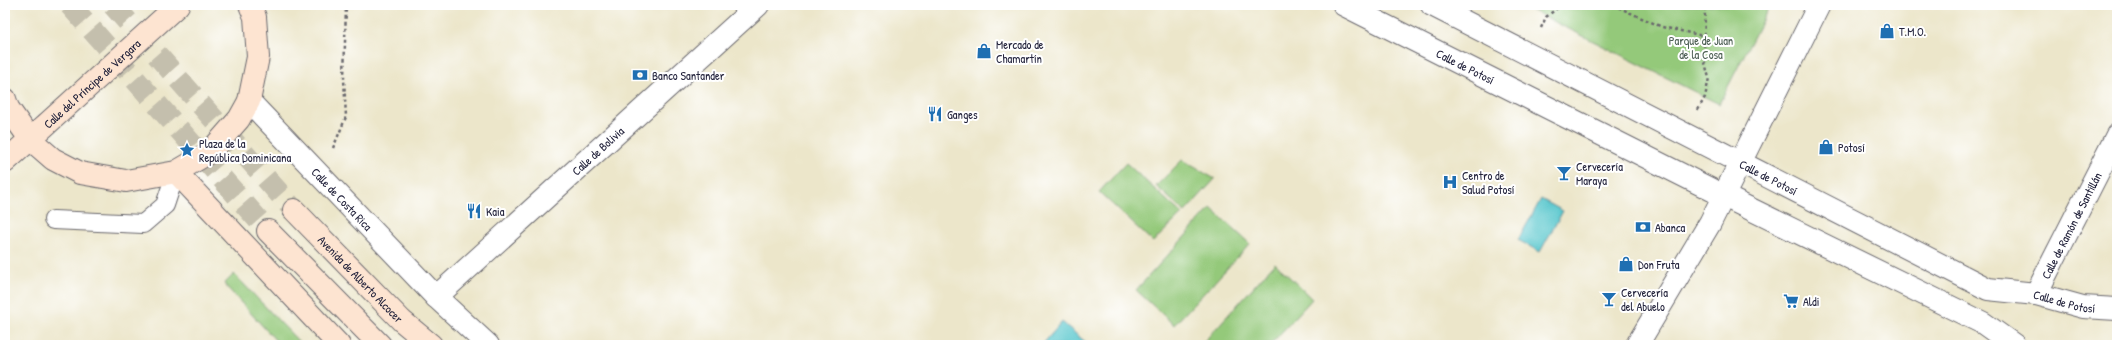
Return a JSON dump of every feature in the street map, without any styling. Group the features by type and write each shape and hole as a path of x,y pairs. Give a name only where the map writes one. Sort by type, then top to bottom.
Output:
{"main road":[{"name":"Calle del Príncipe de Vergara","path":"5,162 178,5"},
{"path":"5,99 8,108 30,139 53,159 80,173 126,182 176,172 210,152 239,119 249,100 258,57 255,17 250,5"},
{"path":"176,172 339,345"},
{"name":"Avenida de Alberto Alcocer","path":"294,210 402,321 431,345"},
{"path":"268,231 380,345"}],"street":[{"name":"Calle de Bolivia","path":"436,297 758,5"},
{"name":"Calle de Potosí","path":"1344,5 1724,196 1983,323 2014,345"},
{"name":"Calle de Potosí","path":"1432,5 1988,289 2036,294 2083,307 2117,309"},
{"path":"1637,345 1724,196 1818,5"},
{"name":"Calle de Costa Rica","path":"249,100 436,297"},
{"name":"Calle de Ramón de Santillán","path":"2036,294 2117,135"},
{"path":"436,297 488,345"}],"lane":[{"path":"53,220 142,224 165,205 176,172"}],"path":[{"path":"332,150 346,118 344,79 346,5"},
{"path":"1541,28 1546,17 1561,5"},
{"path":"1613,5 1662,27 1704,36"},
{"path":"1698,110 1705,97 1709,78 1704,59 1705,5"}],"green space":[{"name":"Parque de Juan de la Cosa","path":"1521,5 1770,5 1719,104"},
{"path":"1182,160 1215,179 1185,212 1156,186"},
{"path":"1126,163 1182,214 1153,242 1099,192"},
{"path":"1211,208 1250,244 1174,325 1136,290"},
{"path":"1275,263 1312,299 1270,345 1201,345"},
{"path":"234,274 302,345 280,345 224,284"}],"water":[{"path":"1541,199 1563,211 1540,252 1518,240"},
{"path":"1062,322 1089,345 1042,345"}],"tunnel":[{"path":"70,5 268,231"},
{"path":"113,5 294,210"}],"place":[{"name":"T.M.O.","path":"1887,31"},
{"name":"Mercado de Chamartín","path":"984,51"},
{"name":"Banco Santander","path":"640,75"},
{"name":"Ganges","path":"935,114"},
{"name":"Potosí","path":"1826,147"},
{"name":"Plaza de la República Dominicana","path":"187,150"},
{"name":"Cervecería Maraya","path":"1564,173"},
{"name":"Centro de Salud Potosí","path":"1450,182"},
{"name":"Kaia","path":"474,211"},
{"name":"Abanca","path":"1643,227"},
{"name":"Don Fruta","path":"1626,264"},
{"name":"Cervecería del Abuelo","path":"1609,299"},
{"name":"Aldi","path":"1791,301"}]}
